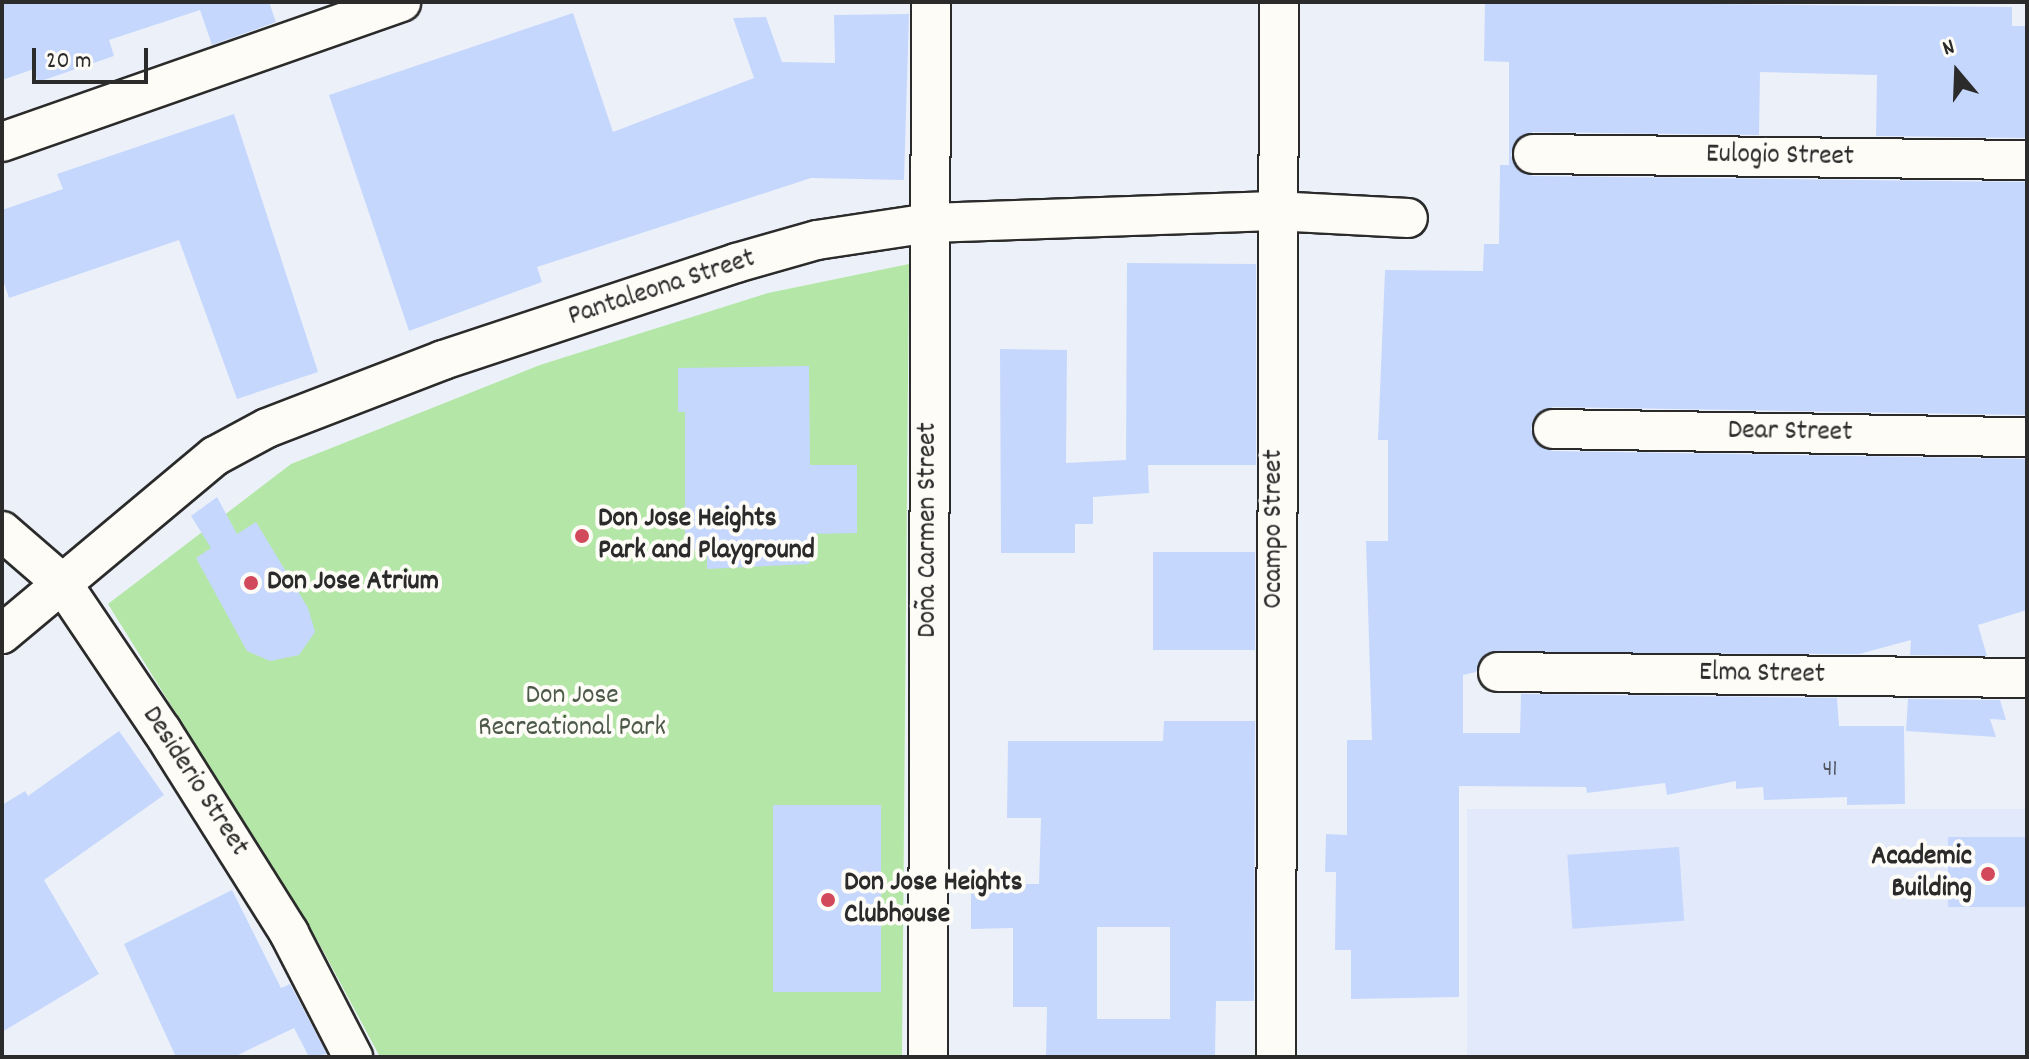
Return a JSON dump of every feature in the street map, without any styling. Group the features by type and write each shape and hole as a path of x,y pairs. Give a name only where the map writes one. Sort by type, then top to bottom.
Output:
{"street":[{"path":"2,142 401,2"},
{"name":"Doña Carmen Street","path":"928,1057 931,2"},
{"name":"Ocampo Street","path":"1276,1057 1274,211 1279,2"},
{"name":"Eulogio Street","path":"1533,154 2027,160"},
{"name":"Pantaleona Street","path":"2,634 215,456 267,428 443,360 736,263 817,240 930,223 1274,211 1408,218"},
{"name":"Dear Street","path":"1553,429 2027,437"},
{"name":"Desiderio Street","path":"2,531 62,583 289,933 353,1057"},
{"name":"Elma Street","path":"1498,672 2027,678"}],"shaded area":[{"path":"1467,809 2027,809 2027,1057 1467,1057"}],"green space":[{"name":"Don Jose Recreational Park","path":"909,264 902,1057 380,1057 320,945 108,604 291,464 540,365 768,293"}],"building":[{"path":"2,2 269,2 276,22 212,45 200,10 109,40 114,56 38,82 34,69 2,80"},
{"path":"1485,2 2012,7 2012,26 2027,26 2027,138 1876,136 1877,75 1760,72 1759,135 1533,132 1515,142 1511,155 1521,172 1533,176 2027,182 2027,415 1553,407 1535,417 1531,429 1541,447 1553,451 2027,459 2027,610 1978,625 1987,656 1910,655 1911,640 1859,654 1487,653 1476,672 1463,675 1463,733 1520,733 1521,694 1837,698 1839,726 1904,726 1905,804 1847,805 1847,797 1764,800 1763,787 1736,789 1736,781 1667,795 1665,783 1587,793 1586,787 1459,786 1459,997 1351,999 1351,950 1335,950 1336,872 1325,872 1326,834 1347,835 1347,740 1372,740 1366,541 1388,541 1388,440 1378,440 1385,270 1483,271 1484,244 1499,244 1500,165 1509,165 1509,62 1484,61"},
{"path":"573,13 613,132 754,78 733,18 766,17 782,62 835,63 834,15 909,14 904,180 811,178 537,267 542,282 409,331 329,95"},
{"path":"234,114 318,372 237,399 179,240 9,298 2,277 2,210 63,189 57,174"},
{"path":"1127,263 1256,264 1256,465 1148,465 1149,493 1093,497 1093,524 1075,524 1075,553 1001,553 1000,349 1067,350 1066,463 1126,460"},
{"path":"809,366 810,465 857,465 857,533 809,534 809,564 707,569 707,550 685,550 685,412 678,412 678,368"},
{"name":"Don Jose Atrium","path":"217,497 237,534 256,522 308,608 315,632 299,655 270,661 247,651 196,558 211,548 191,516"},
{"path":"1153,552 1255,552 1255,650 1153,650"},
{"path":"1908,699 2000,700 2006,720 1990,719 1996,737 1906,731"},
{"path":"1164,721 1255,721 1254,1001 1216,1001 1215,1057 1046,1057 1047,1007 1013,1007 1013,928 971,929 971,884 1039,884 1041,818 1007,818 1008,741 1163,741","holes":["1097,927 1170,927 1170,1019 1097,1019"]},
{"path":"119,731 164,795 44,880 99,974 2,1032 2,805 25,791 28,796"},
{"name":"Don Jose Heights Clubhouse","path":"773,805 881,805 881,992 773,992"},
{"name":"Academic Building","path":"1948,837 2027,837 2027,907 1948,907"},
{"path":"1679,847 1684,921 1572,929 1567,855"},
{"path":"232,890 281,988 290,984 327,1054 309,1057 294,1028 234,1057 176,1057 124,944"}],"place":[{"name":"Don Jose Heights Park and Playground","path":"582,536"},
{"name":"Don Jose Atrium","path":"251,583"},
{"name":"Academic Building","path":"1988,874"},
{"name":"Don Jose Heights Clubhouse","path":"828,900"}]}
